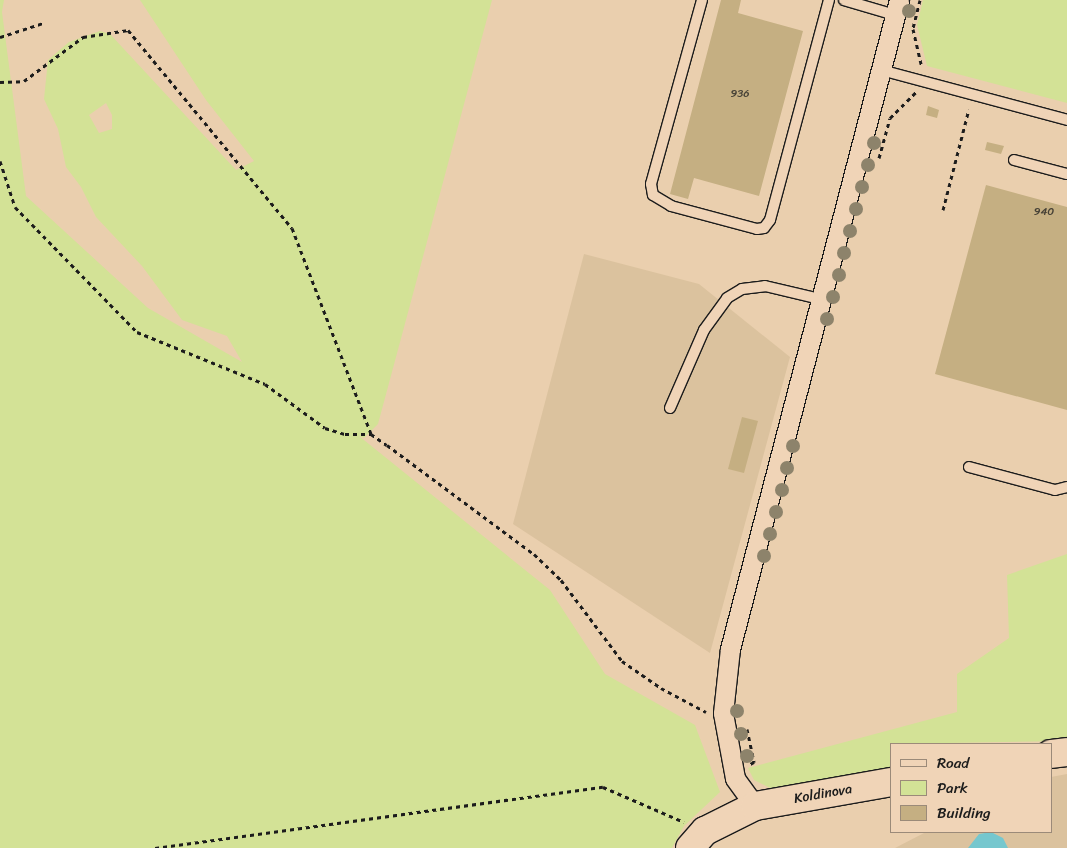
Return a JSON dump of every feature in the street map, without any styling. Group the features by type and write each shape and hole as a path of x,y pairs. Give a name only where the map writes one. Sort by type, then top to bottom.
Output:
{"main road":[{"path":"1052,754 1067,752"},
{"name":"Koldinova","path":"698,840 756,806 890,782"}],"street":[{"path":"756,806 735,778 723,713 730,649 897,8"}],"lane":[{"path":"702,0 652,184 653,195 671,206 758,229 764,228 770,220 829,0"},
{"path":"844,0 897,8"},
{"path":"881,70 919,82 1067,120"},
{"path":"1014,160 1067,174"},
{"path":"670,408 704,330 728,298 742,289 765,286 820,299"},
{"path":"969,467 1055,490 1067,487"}],"path":[{"path":"877,166 890,118 915,95 923,68 913,29 920,0"},
{"path":"0,37 43,23"},
{"path":"0,82 24,81 56,55 83,37 128,30 292,228 371,434 534,554 561,580 622,661 691,705 723,713"},
{"path":"943,210 969,109"},
{"path":"0,161 15,207 138,332 265,384 325,428 345,434 371,434"},
{"path":"735,778 754,762 745,724"},
{"path":"155,848 603,787 698,840"}],"shaded area":[{"path":"584,254 699,284 790,357 710,653 513,524"},
{"path":"1067,774 1067,848 895,848 924,833 1052,833 1052,777"}],"green space":[{"path":"0,0 4,0 2,12 26,196 148,308 242,362 227,336 182,320 142,266 96,217 81,187 66,167 58,129 44,99 48,60 69,42 100,31 110,34 236,170 254,161 206,100 140,0 492,0 378,424 364,438 359,436 550,590 605,674 695,725 720,792 684,826 672,848 0,848","holes":["106,103 112,115 112,129 99,133 89,115"]},
{"path":"923,0 1067,0 1067,103 927,66 917,25"},
{"path":"1067,554 1067,741 890,743 890,771 776,791 754,780 748,768 957,712 957,674 1009,638 1007,575"}],"water":[{"path":"993,833 1003,838 1008,848 968,848 979,834"}],"building":[{"path":"721,0 741,0 738,13 803,31 759,196 694,178 688,199 670,194"},
{"path":"928,106 939,110 937,118 926,115"},
{"path":"987,142 1004,146 1001,154 985,150"},
{"path":"986,185 1067,207 1067,410 935,374"},
{"path":"742,417 758,421 744,473 728,469"}]}
